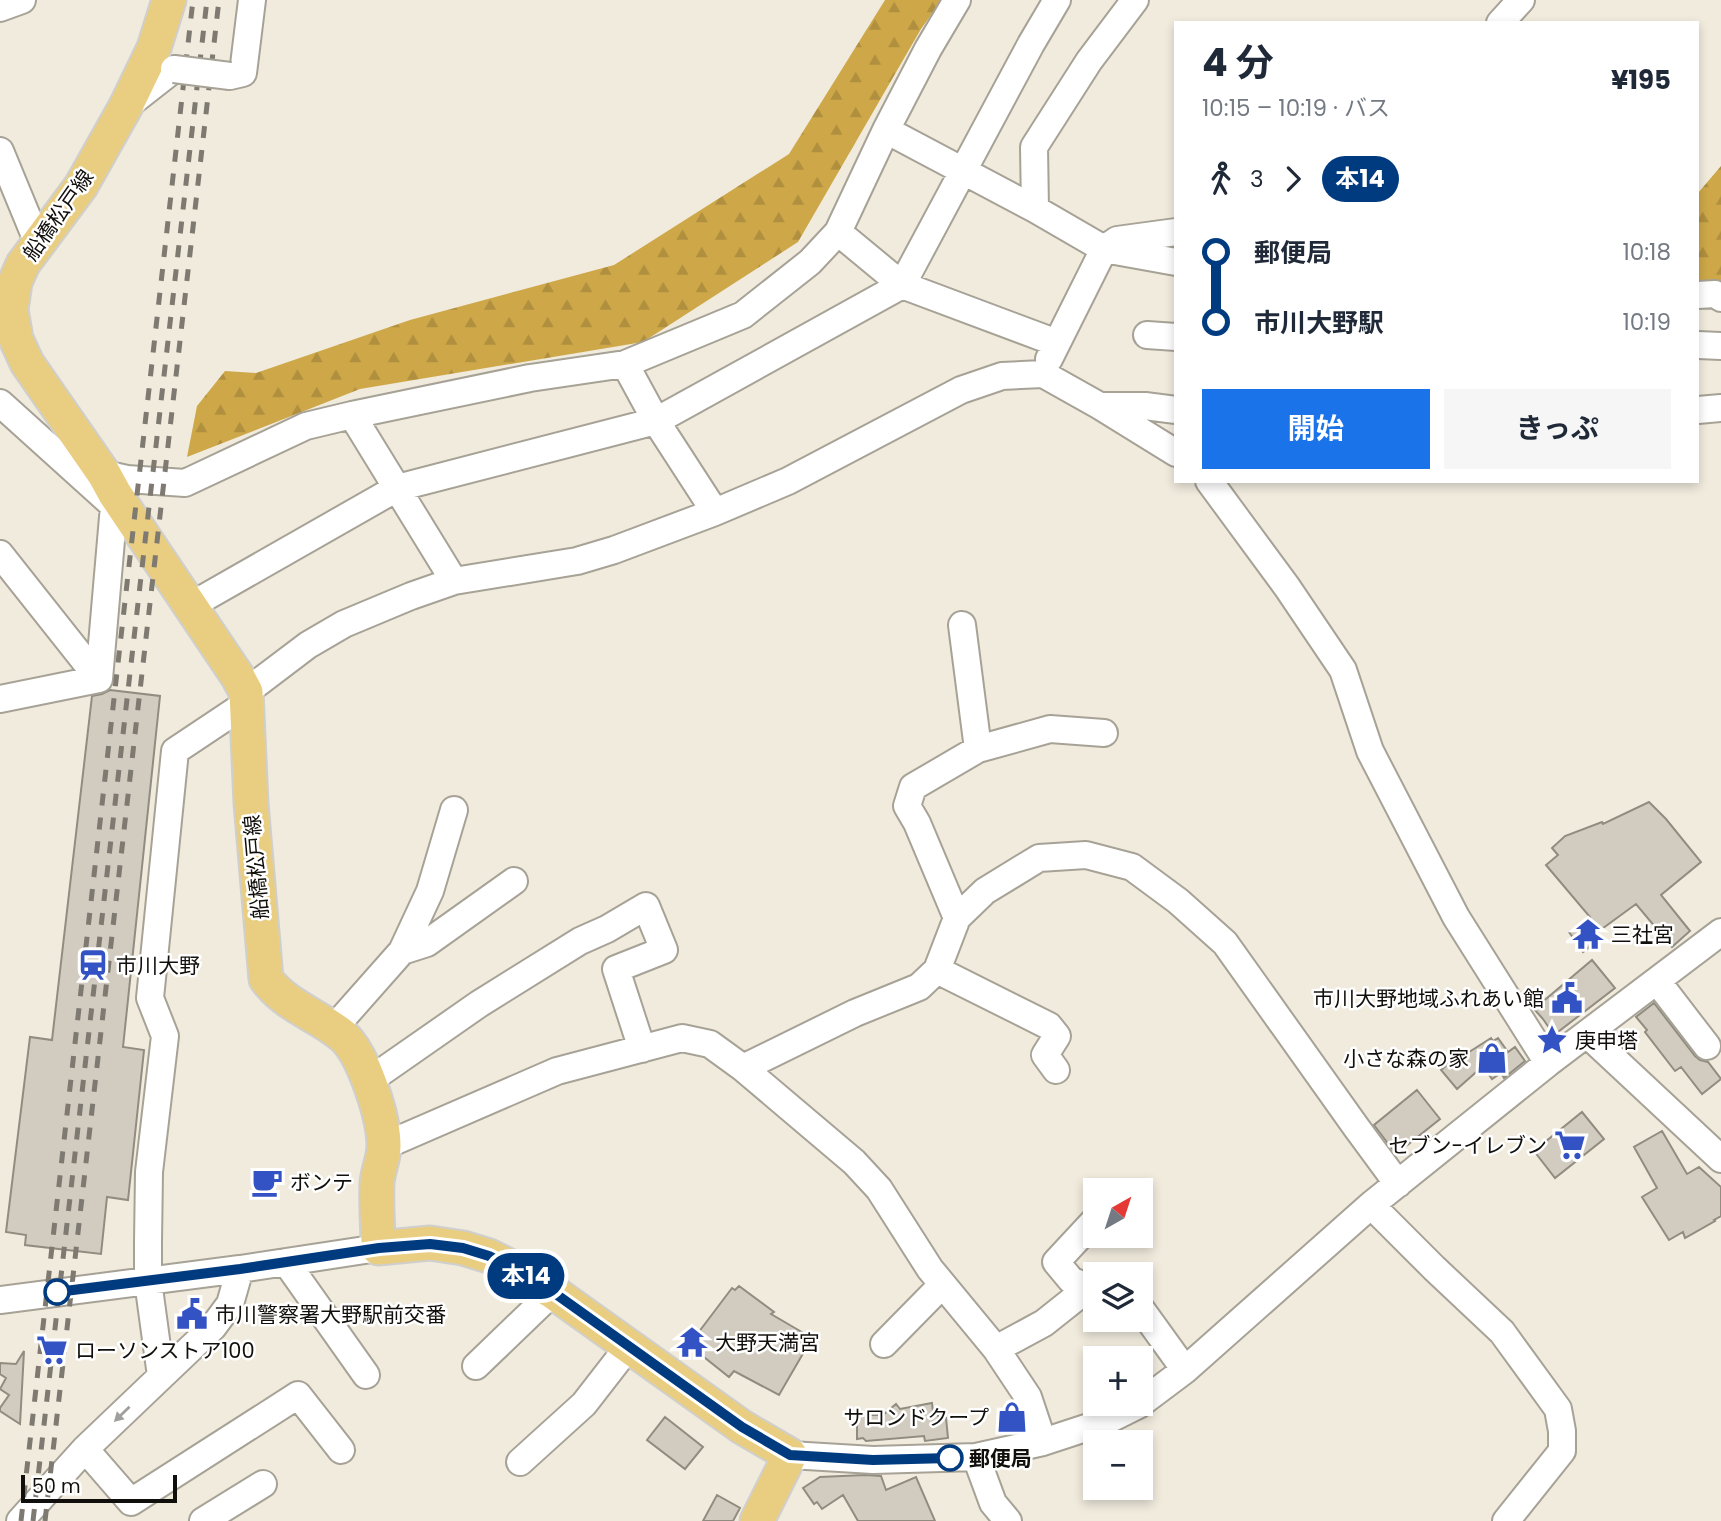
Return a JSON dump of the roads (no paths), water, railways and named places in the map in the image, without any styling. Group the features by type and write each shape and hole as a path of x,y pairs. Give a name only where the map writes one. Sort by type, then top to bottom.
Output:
{"main road":[{"name":"船橋松戸線","path":"169,0 154,48 126,106 81,186 23,264 15,282 11,310 16,339 27,363 111,492 238,677 246,697 251,803 266,979 274,990 299,1009 345,1038 370,1080 384,1146 377,1181 379,1248"},
{"path":"379,1248 430,1244 463,1248 500,1261 553,1292 742,1427 790,1455 757,1521"}],"street":[{"path":"0,8 22,0"},
{"path":"126,106 174,69 230,76 243,73 252,0"},
{"path":"99,679 111,492 127,479 185,483 306,426 530,378 625,364 743,315 810,262 838,232 886,130 957,0"},
{"path":"190,606 397,488 656,421 902,285 1057,0"},
{"path":"1035,209 1034,147 1089,61 1135,0"},
{"path":"1502,21 1521,0"},
{"path":"886,130 1104,249 1174,262"},
{"path":"0,151 38,243"},
{"path":"838,232 902,285 1057,343"},
{"path":"1043,374 1104,249 1116,240 1174,232"},
{"path":"1699,295 1715,294 1721,298"},
{"path":"1147,335 1174,337"},
{"path":"1699,345 1721,346"},
{"path":"625,364 656,421 715,512"},
{"path":"161,1376 148,1281 149,1172 165,1036 150,998 175,751 308,645 344,624 454,581 578,561 715,512 788,481 961,390 1002,376 1043,374 1174,452"},
{"path":"0,403 111,492"},
{"path":"1100,406 1145,406 1174,410"},
{"path":"1699,410 1721,408"},
{"path":"352,415 454,581"},
{"path":"1210,483 1287,587 1343,670 1370,751 1456,917 1548,1063"},
{"path":"0,554 99,679"},
{"path":"962,625 978,750"},
{"path":"0,699 99,679"},
{"path":"957,918 917,823 907,806 913,787 978,750 1050,729 1104,733"},
{"path":"333,1029 402,951 430,891 454,810"},
{"path":"743,1068 855,1013 919,987 937,970 957,918 985,891 1039,859 1086,855 1132,867 1178,901 1225,943 1398,1184"},
{"path":"402,951 427,943 514,881"},
{"path":"370,1080 479,1004 580,941 646,906 664,950 616,969 642,1049"},
{"path":"1153,1393 1185,1370 1371,1205 1548,1063 1721,932"},
{"path":"937,970 1049,1026 1057,1036 1045,1055 1056,1070"},
{"path":"1657,981 1707,1046"},
{"path":"1587,1034 1721,1159"},
{"path":"384,1146 557,1071 682,1038 710,1044 743,1068 854,1162 879,1189 930,1269 996,1349 1028,1396 1043,1442"},
{"path":"1371,1205 1502,1332 1558,1409 1562,1451 1506,1521"},
{"path":"1083,1233 1056,1262 1071,1280 1083,1285"},
{"path":"0,1300 379,1248"},
{"path":"286,1262 366,1375"},
{"path":"20,1521 85,1449 213,1327 230,1304 240,1269"},
{"path":"884,1344 942,1285"},
{"path":"476,1366 553,1292"},
{"path":"996,1349 1044,1323 1083,1295"},
{"path":"1153,1326 1185,1370"},
{"path":"520,1462 584,1404 629,1346"},
{"path":"85,1449 131,1502 298,1395 341,1450"},
{"path":"790,1455 873,1460 976,1457 1043,1442 1115,1416"},
{"path":"976,1457 993,1503 1008,1521"},
{"path":"203,1521 263,1484"}],"railway":[{"path":"21,1521 193,0"},
{"path":"33,1521 207,0"},
{"path":"45,1521 219,0"}],"place":[{"name":"三社宮","path":"1588,934"},
{"name":"市川大野","path":"93,965"},
{"name":"市川大野地域ふれあい館","path":"1567,998"},
{"name":"庚申塔","path":"1552,1040"},
{"name":"小さな森の家","path":"1492,1058"},
{"name":"セブン-イレブン","path":"1570,1145"},
{"name":"ボンテ","path":"267,1182"},
{"name":"市川警察署大野駅前交番","path":"192,1314"},
{"name":"大野天満宮","path":"692,1342"},
{"name":"ローソンストア100","path":"52,1350"},
{"name":"サロンドクープ","path":"1012,1417"},
{"name":"郵便局","path":"950,1458"}]}
